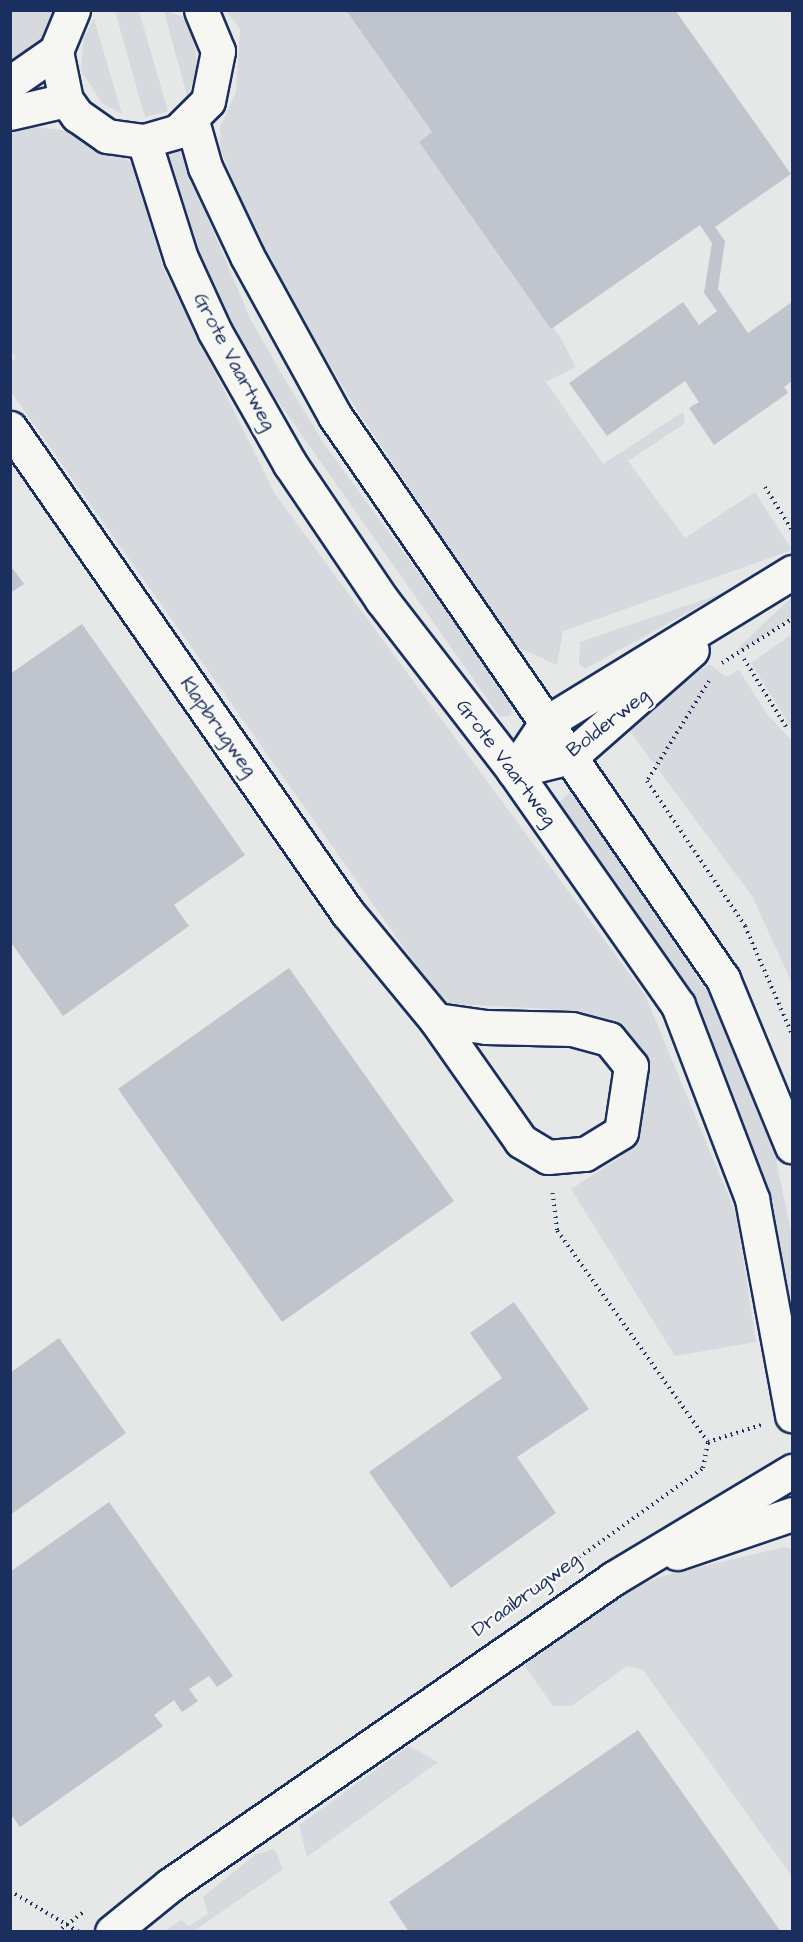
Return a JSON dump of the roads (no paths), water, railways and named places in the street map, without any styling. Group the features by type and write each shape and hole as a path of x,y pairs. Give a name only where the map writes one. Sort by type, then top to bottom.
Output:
{"street":[{"path":"10,83 56,51 73,10"},
{"path":"56,51 66,100 76,115 107,136 144,141 192,121 208,101 217,77 218,51 201,10"},
{"path":"10,113 66,100"},
{"path":"192,121 205,167 247,256 335,416 723,979 792,1146"},
{"name":"Grote Vaartweg","path":"144,141 181,258 245,389 382,600 514,771 678,1005 752,1199 782,1419"},
{"name":"Klapbrugweg","path":"10,428 347,912 436,1020 521,1141 549,1157 585,1154 621,1132 631,1066 609,1040 572,1029 486,1027 436,1020"},
{"name":"Bolderweg","path":"514,771 546,723 729,613 792,572"},
{"name":"Bolderweg","path":"514,771 570,757 657,685 729,613"},
{"name":"Draaibrugweg","path":"112,1932 170,1885 614,1578 792,1471"},
{"name":"Draaibrugweg","path":"614,1578 792,1514"}]}
